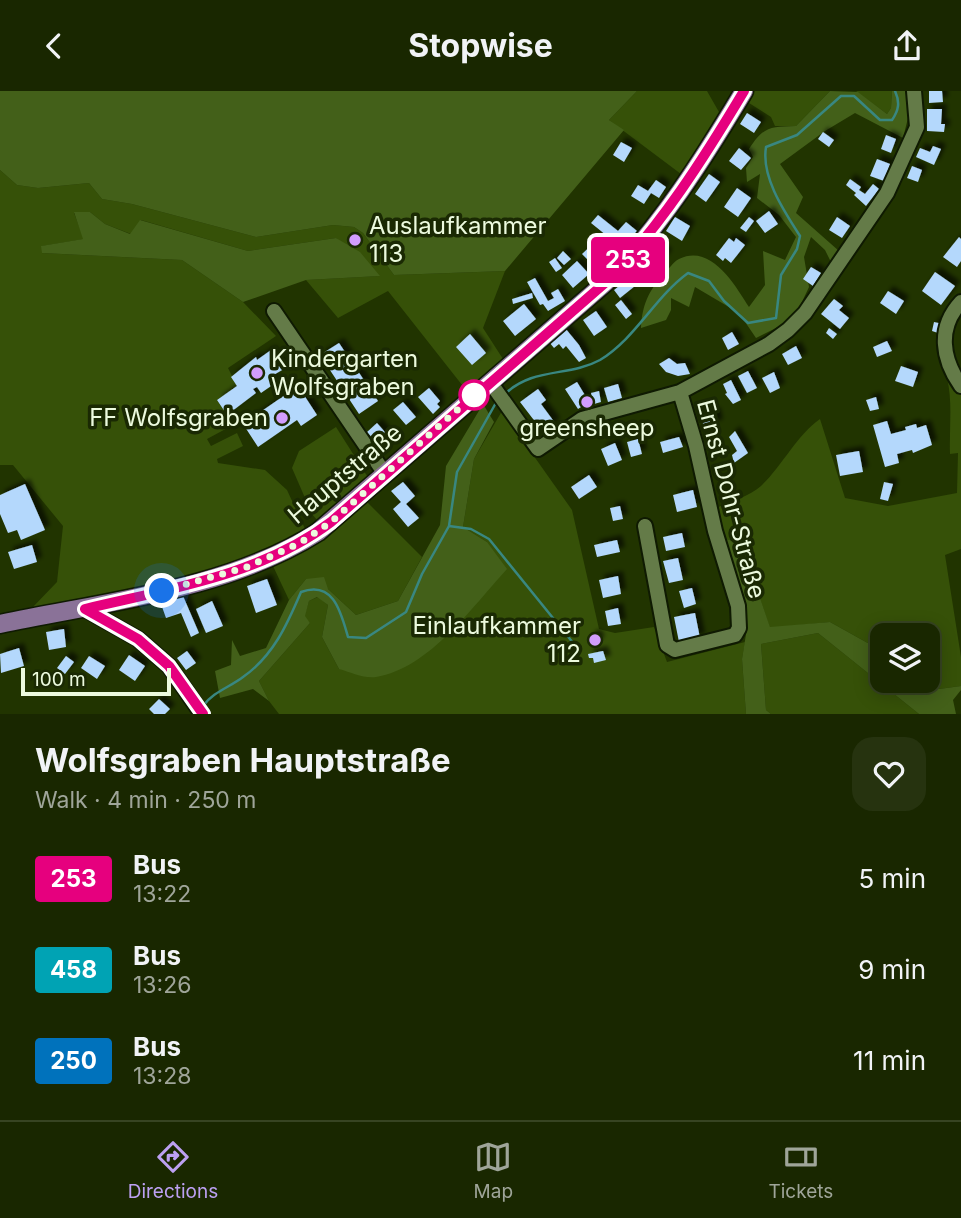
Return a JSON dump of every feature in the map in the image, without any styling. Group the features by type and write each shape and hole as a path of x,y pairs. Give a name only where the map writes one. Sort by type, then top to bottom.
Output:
{"main road":[{"name":"Hauptstraße","path":"0,624 85,609 205,579 283,553 331,522 385,474 498,393 634,253 673,201 744,91"}],"street":[{"path":"498,393 538,449 582,419 680,392 769,344 805,313 887,193 917,127 914,91"},
{"path":"961,302 951,314 944,347 948,364 961,386"},
{"path":"274,311 385,474"},
{"name":"Ernst Dohr-Straße","path":"645,526 667,645 675,650 735,635 739,628 738,606 715,531 696,446 680,392"},
{"path":"85,609 138,639 169,666 202,714"}],"green space":[{"path":"0,91 637,91 609,120 624,130 505,271 394,275 363,233 354,227 333,225 256,237 132,204 102,199 89,183 38,188 17,185 0,170"},
{"path":"637,91 707,91 719,112 681,174 609,120"},
{"path":"754,91 830,91 796,126 775,126 771,117 749,103"},
{"path":"830,91 858,92 887,114 891,108 892,91 905,91 910,110 903,138 855,113 780,164 803,197 796,213 839,251 832,264 825,250 811,237 804,257 809,287 794,319 756,338 739,313 695,287 689,307 671,298 671,310 666,320 641,328 644,306 654,287 675,262 691,256 712,261 729,278 749,307 765,285 763,251 785,260 796,237 779,215 757,198 760,174 747,182 746,168 753,157 749,149 768,129 796,126"},
{"path":"856,91 892,91 891,108 887,114"},
{"path":"0,170 17,185 38,188 89,183 102,199 132,204 256,237 333,225 354,227 363,233 394,275 505,271 483,328 503,359 466,390 388,291 338,318 306,280 379,276 336,238 248,251 141,220 131,234 105,224 90,212 74,213 84,239 42,246 42,253 182,260 243,302 276,336 228,368 237,386 217,400 233,425 207,439 211,446 237,433 243,446 217,459 218,463 265,470 287,490 306,531 268,552 224,567 74,605 31,609 57,582 63,526 13,465 0,465"},
{"path":"74,212 90,212 105,224 130,234 140,220 248,251 336,238 360,252 380,276 306,280 243,302 182,260 42,253 41,246 83,239"},
{"path":"947,378 961,395 961,549 945,555 961,657 961,686 940,689 940,623 870,623 870,644 830,622 770,628 741,543 726,539 716,508 746,496 761,486 811,426 820,419 845,498 888,506 957,493 958,453 950,454"},
{"path":"483,404 494,422 474,459 463,527 487,542 507,569 449,634 414,662 396,671 376,677 358,675 339,669 322,637 328,605 317,597 309,601 305,616 310,623 259,681 269,701 253,689 220,698 215,671 231,665 232,640 240,656 266,648 289,600 306,579 324,577 328,589 356,615 398,601 440,525 446,466"},
{"path":"502,411 572,510 599,629 615,633 654,627 667,662 745,642 742,659 746,714 279,714 259,681 310,623 304,617 309,601 318,597 328,605 322,637 339,669 487,542 463,527 474,459"},
{"path":"336,427 369,479 324,519 317,520 292,468 299,451"},
{"path":"367,502 422,557 398,601 356,615 328,589 306,579 289,600 273,566 322,537"},
{"path":"726,539 741,543 770,627 830,622 870,644 870,675 818,633 761,644 766,710 771,714 746,714 742,659 747,628"},
{"path":"818,633 870,675 870,693 893,693 919,714 771,714 766,710 761,644"},
{"path":"961,686 953,700 956,714 919,714 893,693 940,693 940,689"}],"building":[{"path":"929,91 942,91 943,102 929,103"},
{"path":"927,109 942,109 941,124 945,124 944,132 927,131"},
{"path":"747,113 761,122 754,133 740,124"},
{"path":"823,132 834,140 829,147 818,139"},
{"path":"886,135 896,139 891,153 881,149"},
{"path":"621,142 632,148 624,162 613,155"},
{"path":"933,146 941,149 934,165 916,157 920,148 930,152"},
{"path":"739,148 751,158 741,170 729,161"},
{"path":"877,159 890,164 884,181 870,176"},
{"path":"912,166 922,170 918,182 907,178"},
{"path":"709,174 720,182 706,202 695,194"},
{"path":"850,179 861,187 859,190 865,194 873,184 879,189 866,206 846,185"},
{"path":"656,180 666,187 659,198 651,193 644,204 631,196 638,185 648,191"},
{"path":"737,188 751,198 738,217 724,207"},
{"path":"769,211 778,224 765,233 756,221"},
{"path":"598,215 618,231 626,222 637,231 622,248 591,223"},
{"path":"675,217 690,226 682,241 666,231"},
{"path":"749,217 754,221 746,232 740,228"},
{"path":"837,217 850,226 842,238 829,230"},
{"path":"959,237 961,261 957,267 943,257"},
{"path":"599,238 610,249 593,265 582,254"},
{"path":"729,238 734,242 736,238 745,245 731,263 716,255"},
{"path":"657,246 667,254 659,265 648,257"},
{"path":"563,251 571,259 564,265 557,258"},
{"path":"555,258 562,268 556,272 549,262"},
{"path":"577,261 589,274 573,288 562,275"},
{"path":"811,267 821,273 813,286 803,279"},
{"path":"935,272 955,286 941,305 922,291"},
{"path":"535,278 548,301 554,298 551,293 558,289 565,301 548,311 543,304 540,305 527,282"},
{"path":"629,278 635,286 620,298 614,290"},
{"path":"888,291 904,301 896,314 880,303"},
{"path":"532,293 533,298 513,304 512,299"},
{"path":"834,299 843,306 839,310 849,318 840,329 821,314"},
{"path":"621,300 632,314 626,319 615,305"},
{"path":"524,304 536,319 515,336 503,321"},
{"path":"596,311 607,327 594,336 583,320"},
{"path":"934,322 943,324 941,334 932,331"},
{"path":"565,328 586,358 579,362 566,346 563,349 559,344 554,348 549,342"},
{"path":"829,328 837,334 833,339 826,333"},
{"path":"732,332 739,344 728,350 722,338"},
{"path":"470,334 486,353 472,365 456,347"},
{"path":"887,341 892,351 877,357 873,347"},
{"path":"339,343 378,401 359,414 320,355"},
{"path":"796,346 802,358 788,365 782,354"},
{"name":"Kindergarten Wolfsgraben","path":"271,350 284,369 270,377 274,384 261,393 257,387 253,389 256,393 227,415 217,400 237,386 231,377 256,357 257,360"},
{"path":"669,358 677,364 685,363 690,374 678,376 666,372 659,364"},
{"path":"901,366 918,372 913,387 895,381"},
{"path":"748,371 757,388 747,393 738,376"},
{"path":"774,372 780,388 770,393 762,378"},
{"path":"731,380 741,400 733,404 725,394 727,393 723,384"},
{"path":"577,382 589,402 578,409 565,389"},
{"path":"618,384 622,398 608,402 604,388"},
{"name":"FF Wolfsgraben","path":"298,386 317,415 301,426 297,420 258,447 243,424"},
{"path":"429,388 440,401 437,404 440,407 433,414 418,397"},
{"path":"538,389 546,400 541,404 555,423 543,432 520,402"},
{"path":"599,391 601,402 594,404 591,393"},
{"path":"876,397 879,409 870,411 866,400"},
{"path":"403,402 416,417 406,425 393,410"},
{"path":"715,412 718,424 704,428 701,416"},
{"path":"887,421 891,434 916,424 917,428 926,425 932,445 913,453 912,450 897,454 899,463 885,467 873,425"},
{"path":"377,423 391,439 381,448 367,432"},
{"path":"735,431 748,453 734,463 732,455 737,451 729,437"},
{"path":"679,437 683,447 663,453 660,442"},
{"path":"638,439 642,454 631,457 627,442"},
{"path":"615,443 622,460 608,466 601,449"},
{"path":"859,451 863,472 840,476 836,455"},
{"path":"589,475 597,487 579,499 571,487"},
{"path":"403,482 415,496 406,504 419,518 408,527 393,509 401,502 391,491"},
{"path":"884,482 893,484 888,501 880,499"},
{"path":"25,484 45,530 21,540 17,530 8,533 0,514 0,495"},
{"path":"693,490 697,507 677,512 673,495"},
{"path":"620,506 623,519 613,521 610,508"},
{"path":"682,533 685,547 666,551 663,537"},
{"path":"617,540 620,552 597,557 594,545"},
{"path":"32,545 37,562 14,569 8,552"},
{"path":"678,558 683,580 669,583 663,561"},
{"path":"618,576 621,594 603,598 599,580"},
{"path":"267,579 277,605 256,613 247,586"},
{"path":"692,588 696,604 684,608 679,591"},
{"path":"183,596 199,633 191,637 181,613 166,618 161,604"},
{"path":"212,601 223,626 206,633 196,609"},
{"path":"618,608 621,624 608,626 605,611"},
{"path":"695,613 700,638 679,642 674,617"},
{"path":"64,629 66,647 49,650 46,632"},
{"name":"Einlaufkammer 112","path":"594,635 599,640 594,645 589,640"},
{"path":"19,648 24,666 1,673 0,654"},
{"path":"187,651 196,663 186,670 177,658"},
{"path":"603,651 606,660 594,663 593,658 589,658 588,654"},
{"path":"129,655 145,666 135,681 119,670"},
{"path":"66,656 74,662 65,674 57,668"},
{"path":"89,656 105,666 97,679 81,668"},
{"path":"159,699 170,709 165,714 154,714 149,709"}],"waterway":[{"path":"505,394 527,380 576,369 600,360 624,341 665,294 688,273 709,281 724,301 748,323 776,318 781,275 797,249 800,236 770,182 765,158 766,147 797,135 841,96 854,96 880,120 892,120 898,106 895,91"},
{"path":"203,706 254,669 271,650 301,592 312,590 329,595 339,609 348,637 366,638 406,612 422,574 449,526 457,472 497,401"},
{"path":"449,526 471,529 489,539 574,644"}],"bus line":[{"name":"253","path":"203,714 169,666 138,639 85,609 247,567 290,549 331,522 606,282 634,253 667,210 744,91"}],"place":[{"name":"Auslaufkammer 113","path":"355,240"},
{"name":"Kindergarten Wolfsgraben","path":"257,373"},
{"name":"greensheep","path":"587,402"},
{"name":"FF Wolfsgraben","path":"282,418"},
{"name":"Einlaufkammer 112","path":"595,640"}],"route":[{"path":"162,591 247,567 276,556 318,532 474,395"}]}
